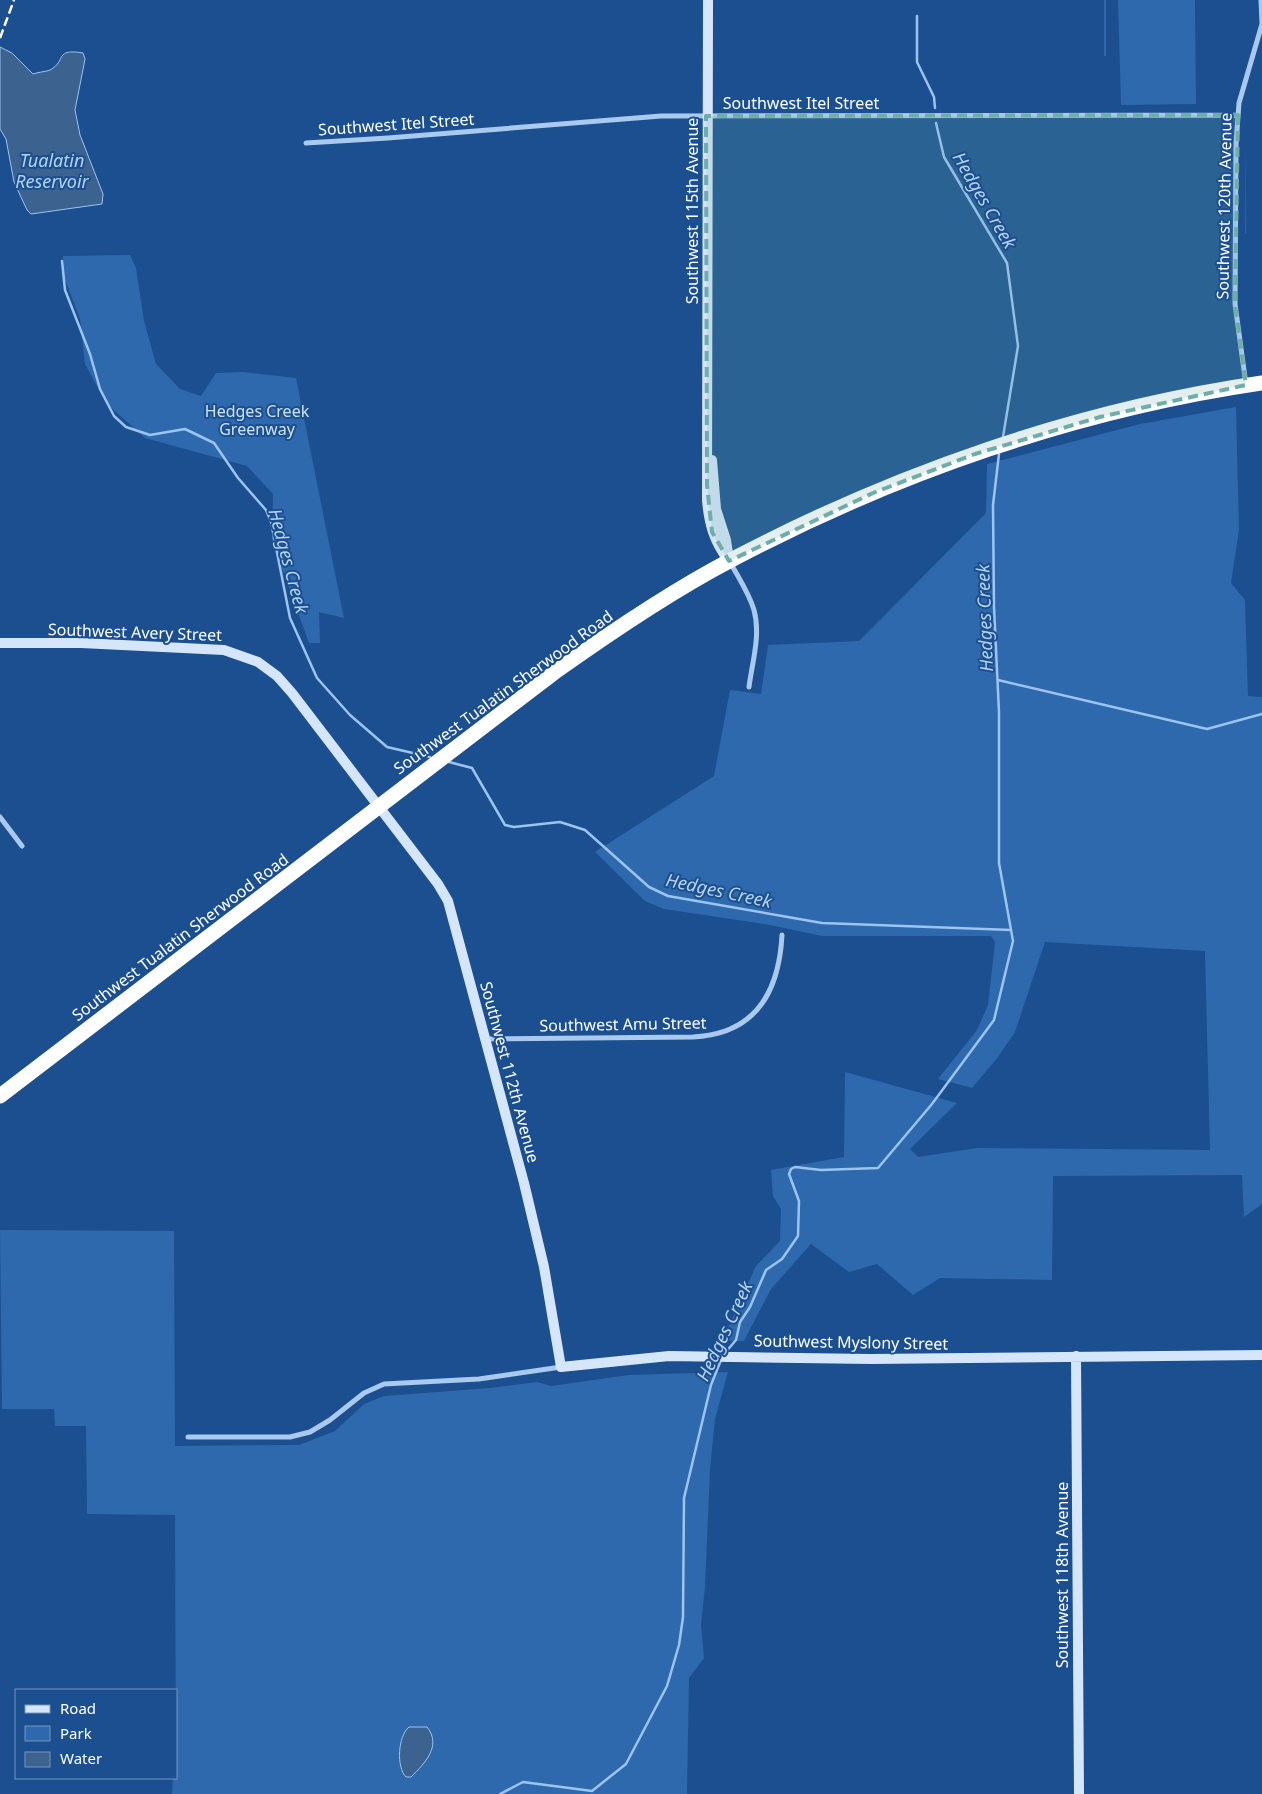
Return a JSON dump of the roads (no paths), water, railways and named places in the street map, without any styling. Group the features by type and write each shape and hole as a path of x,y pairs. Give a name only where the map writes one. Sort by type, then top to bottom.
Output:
{"highway":[{"name":"Southwest Tualatin Sherwood Road","path":"0,1096 585,651 644,612 729,561 873,493 976,454 1100,416 1170,399 1262,383"}],"street":[{"name":"Southwest 115th Avenue","path":"708,0 706,116 707,485 710,521 717,546 729,561 749,598 756,619 756,640 749,687"},
{"name":"Southwest 120th Avenue","path":"1246,385 1235,304 1238,115 1241,96 1262,24 1261,0"},
{"path":"1255,47 1262,48"},
{"name":"Southwest Itel Street","path":"306,142 398,138 661,116 1238,115"},
{"name":"Southwest Avery Street","path":"0,643 81,643 209,648 224,650 249,658 267,668 284,684 378,807"},
{"name":"Southwest 112th Avenue","path":"378,807 438,884 448,901 486,1039 544,1267 561,1366"},
{"path":"0,817 22,846"},
{"name":"Southwest Amu Street","path":"486,1039 705,1037 729,1029 755,1013 769,994 778,973 782,935"},
{"name":"Southwest Myslony Street","path":"188,1437 290,1437 310,1432 330,1420 364,1393 384,1384 479,1379 561,1366 669,1356 871,1359 1262,1355"},
{"name":"Southwest 118th Avenue","path":"1076,1356 1079,1794"}],"water":[{"name":"Tualatin Reservoir","path":"0,47 12,53 33,74 50,70 68,52 83,53 85,59 75,110 80,135 103,194 102,204 31,214 27,210 14,182 6,139 0,129"},
{"path":"409,1727 427,1727 433,1741 430,1754 422,1766 411,1777 406,1777 401,1766 400,1752 402,1737"}],"waterway":[{"name":"Hedges Creek","path":"917,16 917,62 934,97 935,108"},
{"name":"Hedges Creek","path":"936,123 944,157 1007,263 1018,346 1003,437"},
{"name":"Hedges Creek","path":"62,261 65,290 90,354 100,389 114,416 126,427 150,435 185,429 214,443 238,478 266,510 271,522 290,618 317,678 350,715 387,747 430,757"},
{"name":"Hedges Creek","path":"725,1353 736,1340 740,1322 750,1307 766,1270 782,1259 798,1236 799,1201 789,1174 791,1169 795,1167 821,1170 878,1168 932,1104 994,1020 1013,941 999,863 999,712 994,607 993,505 999,454"},
{"path":"998,680 1207,729 1262,714"},
{"name":"Hedges Creek","path":"449,762 472,768 505,825 514,827 560,822 585,830 649,887 668,896 822,923 1011,930"},
{"name":"Hedges Creek","path":"500,1794 523,1782 592,1791 626,1764 667,1686 679,1645 683,1617 684,1498 711,1385 721,1360"}],"railway":[{"path":"0,38 14,0"}],"park label":[{"name":"Hedges Creek Greenway","path":"257,420"}]}
